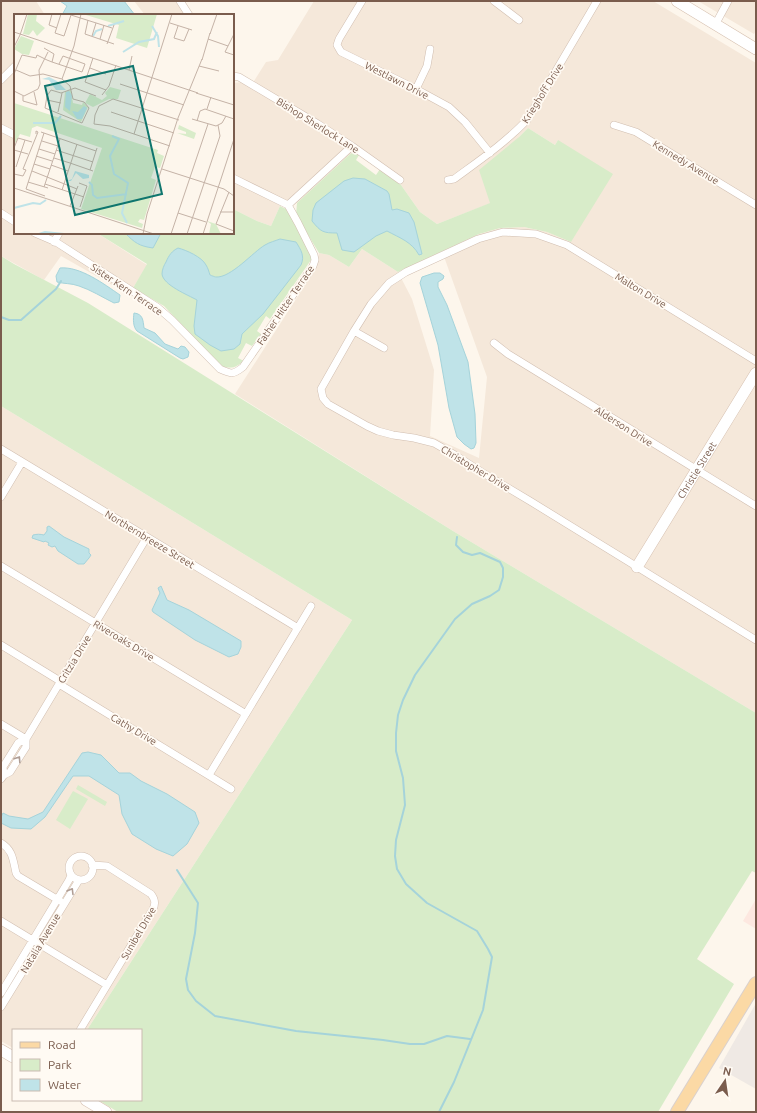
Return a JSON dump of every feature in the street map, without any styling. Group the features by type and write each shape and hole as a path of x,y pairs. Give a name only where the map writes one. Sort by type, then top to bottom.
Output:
{"main road":[{"path":"678,1112 756,983"}],"street":[{"path":"180,1 188,14"},
{"name":"Westlawn Drive","path":"362,1 339,40 337,45 341,52 449,107 465,122 490,153"},
{"path":"494,1 519,20"},
{"name":"Krieghoff Drive","path":"448,180 454,179 490,153 527,120 597,1"},
{"path":"677,1 756,49"},
{"path":"715,25 728,1"},
{"path":"416,89 428,66 430,49"},
{"path":"1,80 14,67"},
{"name":"Bishop Sherlock Lane","path":"234,76 239,77 318,124 400,180"},
{"name":"Kennedy Avenue","path":"614,125 636,132 756,205"},
{"path":"1,128 14,134"},
{"path":"234,178 288,205 352,146"},
{"name":"Father Hitter Terrace","path":"228,373 236,373 243,367 313,266 315,260 314,255 288,205"},
{"path":"1,214 14,221"},
{"name":"Christopher Drive","path":"520,232 503,232 478,239 406,272 390,283 371,304 354,331 321,389 323,398 328,404 346,415 378,431 414,438 434,444 455,455 756,640"},
{"name":"Malton Drive","path":"520,232 536,234 568,245 756,361"},
{"name":"Sister Kern Terrace","path":"37,234 54,242 157,307 172,320 220,369 228,373"},
{"path":"54,242 58,234"},
{"path":"354,331 384,348"},
{"name":"Alderson Drive","path":"494,343 508,354 756,506"},
{"name":"Christie Street","path":"637,567 756,373"},
{"name":"Northernbreeze Street","path":"1,449 298,628"},
{"path":"1,497 22,462"},
{"name":"Critzia Drive","path":"2,777 3,767 18,743 26,739 147,537"},
{"name":"Riveroaks Drive","path":"1,566 246,714"},
{"path":"209,775 311,606"},
{"name":"Cathy Drive","path":"1,645 231,789"},
{"path":"1,724 26,739"},
{"path":"1,843 9,848 18,876 60,902"},
{"path":"85,857 92,865 91,873 83,880 76,879 71,875 69,868 71,861 74,858 85,857"},
{"name":"Sunibel Drive","path":"81,1029 155,906 152,894 107,866 92,865"},
{"name":"Natalia Avenue","path":"1,1007 36,942 60,902 71,875"},
{"name":"Natalia Avenue","path":"60,902 79,880"},
{"path":"1,920 107,985"},
{"name":"Natalia Avenue","path":"1,993 36,942"},
{"path":"1,1050 12,1056"},
{"path":"88,1101 106,1112"}],"shaded area":[{"path":"1,1 36,1 44,14 14,14 14,234 99,234 147,265 128,294 61,256 44,280 1,256"},
{"path":"134,1 175,1 185,14 144,14"},
{"path":"314,1 653,1 756,63 756,713 453,531 235,394 314,271 319,253 329,255 349,267 362,249 398,272 412,299 434,370 430,436 479,458 487,377 442,251 479,234 500,228 524,227 547,232 571,242 558,140 555,145 528,128 519,137 491,203 437,224 420,212 401,185 359,155 349,155 297,203 280,206 271,226 234,210 234,83 254,81 266,62 278,60"},
{"path":"698,1 756,1 756,31 754,34"},
{"path":"1,406 352,620 88,1029 12,1029 12,1047 1,1041"},
{"path":"756,899 756,929 743,921"},
{"path":"756,1003 756,1089 719,1068"}],"green space":[{"path":"528,128 555,145 558,140 613,174 571,242 547,232 524,227 500,228 479,234 398,272 362,249 349,267 329,255 319,253 296,215 297,203 352,153 359,155 356,160 376,175 380,169 401,185 420,212 437,224 490,203 479,170"},
{"path":"280,206 286,209 311,252 311,260 270,319 266,316 257,331 261,334 252,346 246,343 238,358 244,361 233,367 221,366 164,306 133,288 147,264 99,234 234,234 234,210 271,226"},
{"path":"1,256 88,303 453,531 756,713 756,873 752,871 697,959 734,984 658,1112 118,1112 100,1101 142,1101 142,1029 88,1029 352,620 1,406"},
{"path":"78,785 107,802 105,806 76,789"},
{"path":"73,791 88,799 70,829 56,820"}],"water":[{"path":"60,1 124,1 134,14 63,14 67,6"},
{"path":"353,178 365,179 387,191 392,210 397,209 409,213 414,222 422,254 419,255 413,247 401,238 387,231 376,236 354,252 342,250 337,233 328,233 320,230 315,225 312,221 313,210 316,203 344,181"},
{"path":"126,234 160,234 153,248 138,244"},
{"path":"280,239 296,242 301,250 301,265 263,314 242,334 240,344 234,349 221,351 195,334 194,326 197,300 171,286 163,278 162,274 168,257 174,250 178,248 194,254 204,262 210,275 216,277 222,276 235,269 260,248"},
{"path":"60,268 76,270 92,277 120,295 119,302 114,303 73,284 57,282 56,276"},
{"path":"434,273 440,273 444,276 443,279 438,282 438,287 447,305 468,362 475,414 476,443 474,448 471,449 457,437 449,408 438,345 420,283 422,277"},
{"path":"134,313 141,316 144,328 155,333 165,344 178,349 181,346 185,347 189,352 188,357 183,359 180,358 137,331 133,318"},
{"path":"49,526 64,537 89,549 89,553 91,555 84,564 78,564 58,551 55,546 52,547 48,545 49,543 45,541 32,538 33,535 44,535 47,531 47,527"},
{"path":"161,586 167,600 189,610 241,641 241,647 238,654 229,657 195,640 153,612 152,610 160,593 158,588"},
{"path":"88,752 101,755 119,773 130,773 141,781 167,794 195,812 199,823 187,844 173,856 156,849 132,834 122,814 119,795 89,776 73,776 45,817 31,829 11,828 1,823 3,813 9,816 28,819 43,812 82,753"}],"waterway":[{"path":"1,317 9,320 21,320 56,289 61,281"},
{"path":"439,1112 454,1082 483,1010 492,957 477,931 427,903 406,884 397,869 395,856 396,840 405,805 403,778 396,751 396,733 398,715 403,700 415,675 455,619 472,604 499,590 503,577 503,568 500,562 480,553 472,555 463,552 456,545 457,537"},
{"path":"177,870 198,903 195,933 186,979 188,990 196,1001 215,1016 296,1031 410,1044 424,1044 447,1036 470,1039"}]}
